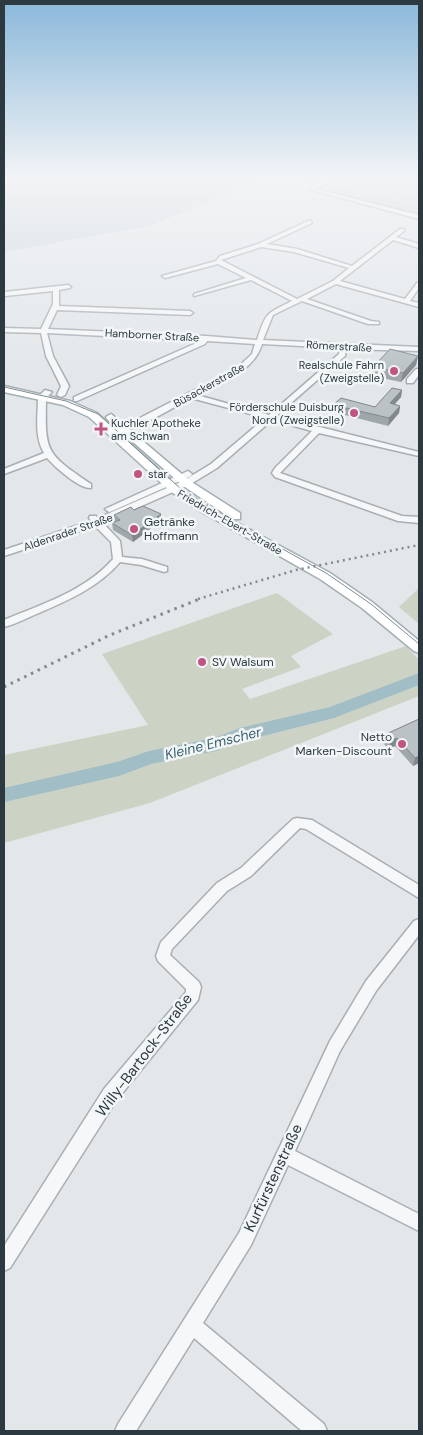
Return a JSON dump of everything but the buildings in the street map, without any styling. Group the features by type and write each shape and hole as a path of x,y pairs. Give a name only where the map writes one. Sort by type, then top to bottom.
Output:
{"main road":[{"path":"4,383 45,394"},
{"path":"4,389 45,394"},
{"name":"Friedrich-Ebert-Straße","path":"45,394 77,399 103,411 124,428 204,509 325,576 367,605 419,648"},
{"name":"Friedrich-Ebert-Straße","path":"45,394 85,410 177,483 332,570 376,600 419,634"}],"street":[{"name":"Büsackerstraße","path":"112,432 192,396 240,370 255,355 271,314 335,282 384,244"},
{"path":"219,262 218,260 222,257 260,245 295,250 354,268"},
{"path":"165,276 219,262 249,279 299,300 370,323 377,323"},
{"path":"196,295 249,279"},
{"path":"335,282 419,305"},
{"path":"406,302 419,284"},
{"path":"5,294 68,287"},
{"path":"56,289 56,308 44,331 56,371 65,386 61,395"},
{"path":"56,308 190,313"},
{"name":"Hamborner Straße","path":"4,330 260,341"},
{"path":"77,399 203,343 206,338"},
{"name":"Römerstraße","path":"260,341 343,348 419,349"},
{"name":"Aldenrader Straße","path":"4,553 95,519 214,466 219,459 343,355 343,348"},
{"path":"410,381 419,371"},
{"path":"45,394 42,441 49,454 61,467 88,486"},
{"path":"192,396 317,430 419,454"},
{"path":"317,430 278,470 276,473 278,475 401,519 419,520"},
{"path":"4,472 49,454"},
{"path":"95,519 115,541 118,559"},
{"name":"Aldenrader Straße","path":"4,546 95,519"},
{"path":"118,559 142,562 164,569"},
{"path":"4,624 98,581 118,559"},
{"name":"Willy-Bartock-Straße","path":"4,1262 110,1094 193,996 194,987 163,956 166,946 222,887 246,872 297,823 308,824 419,892"},
{"name":"Kurfürstenstraße","path":"124,1431 245,1239 334,1046 371,986 419,925"},
{"path":"284,1154 419,1223"},
{"path":"192,1325 317,1431"}],"shaded area":[{"path":"4,244 49,244 4,252"},
{"path":"419,588 419,624 399,607"},
{"path":"277,593 333,634 291,656 301,667 242,689 250,699 406,646 419,660 419,696 150,803 4,843 4,755 148,725 102,654"}],"waterway":[{"name":"Kleine Emscher","path":"4,795 119,769 149,758 216,744 240,735 334,712 419,679"}],"tram line":[{"path":"4,387 66,401 98,414 192,499 326,573 371,604 419,644"}],"railway":[{"path":"198,599 296,570 419,545"},
{"path":"4,687 110,635 202,598"}],"place":[{"name":"Realschule Fahrn (Zweigstelle)","path":"394,371"},
{"name":"Förderschule Duisburg Nord (Zweigstelle)","path":"354,413"},
{"name":"Kuchler Apotheke am Schwan","path":"101,429"},
{"name":"star","path":"138,474"},
{"name":"Getränke Hoffmann","path":"134,529"},
{"name":"SV Walsum","path":"202,662"},
{"name":"Netto Marken-Discount","path":"402,744"}]}
